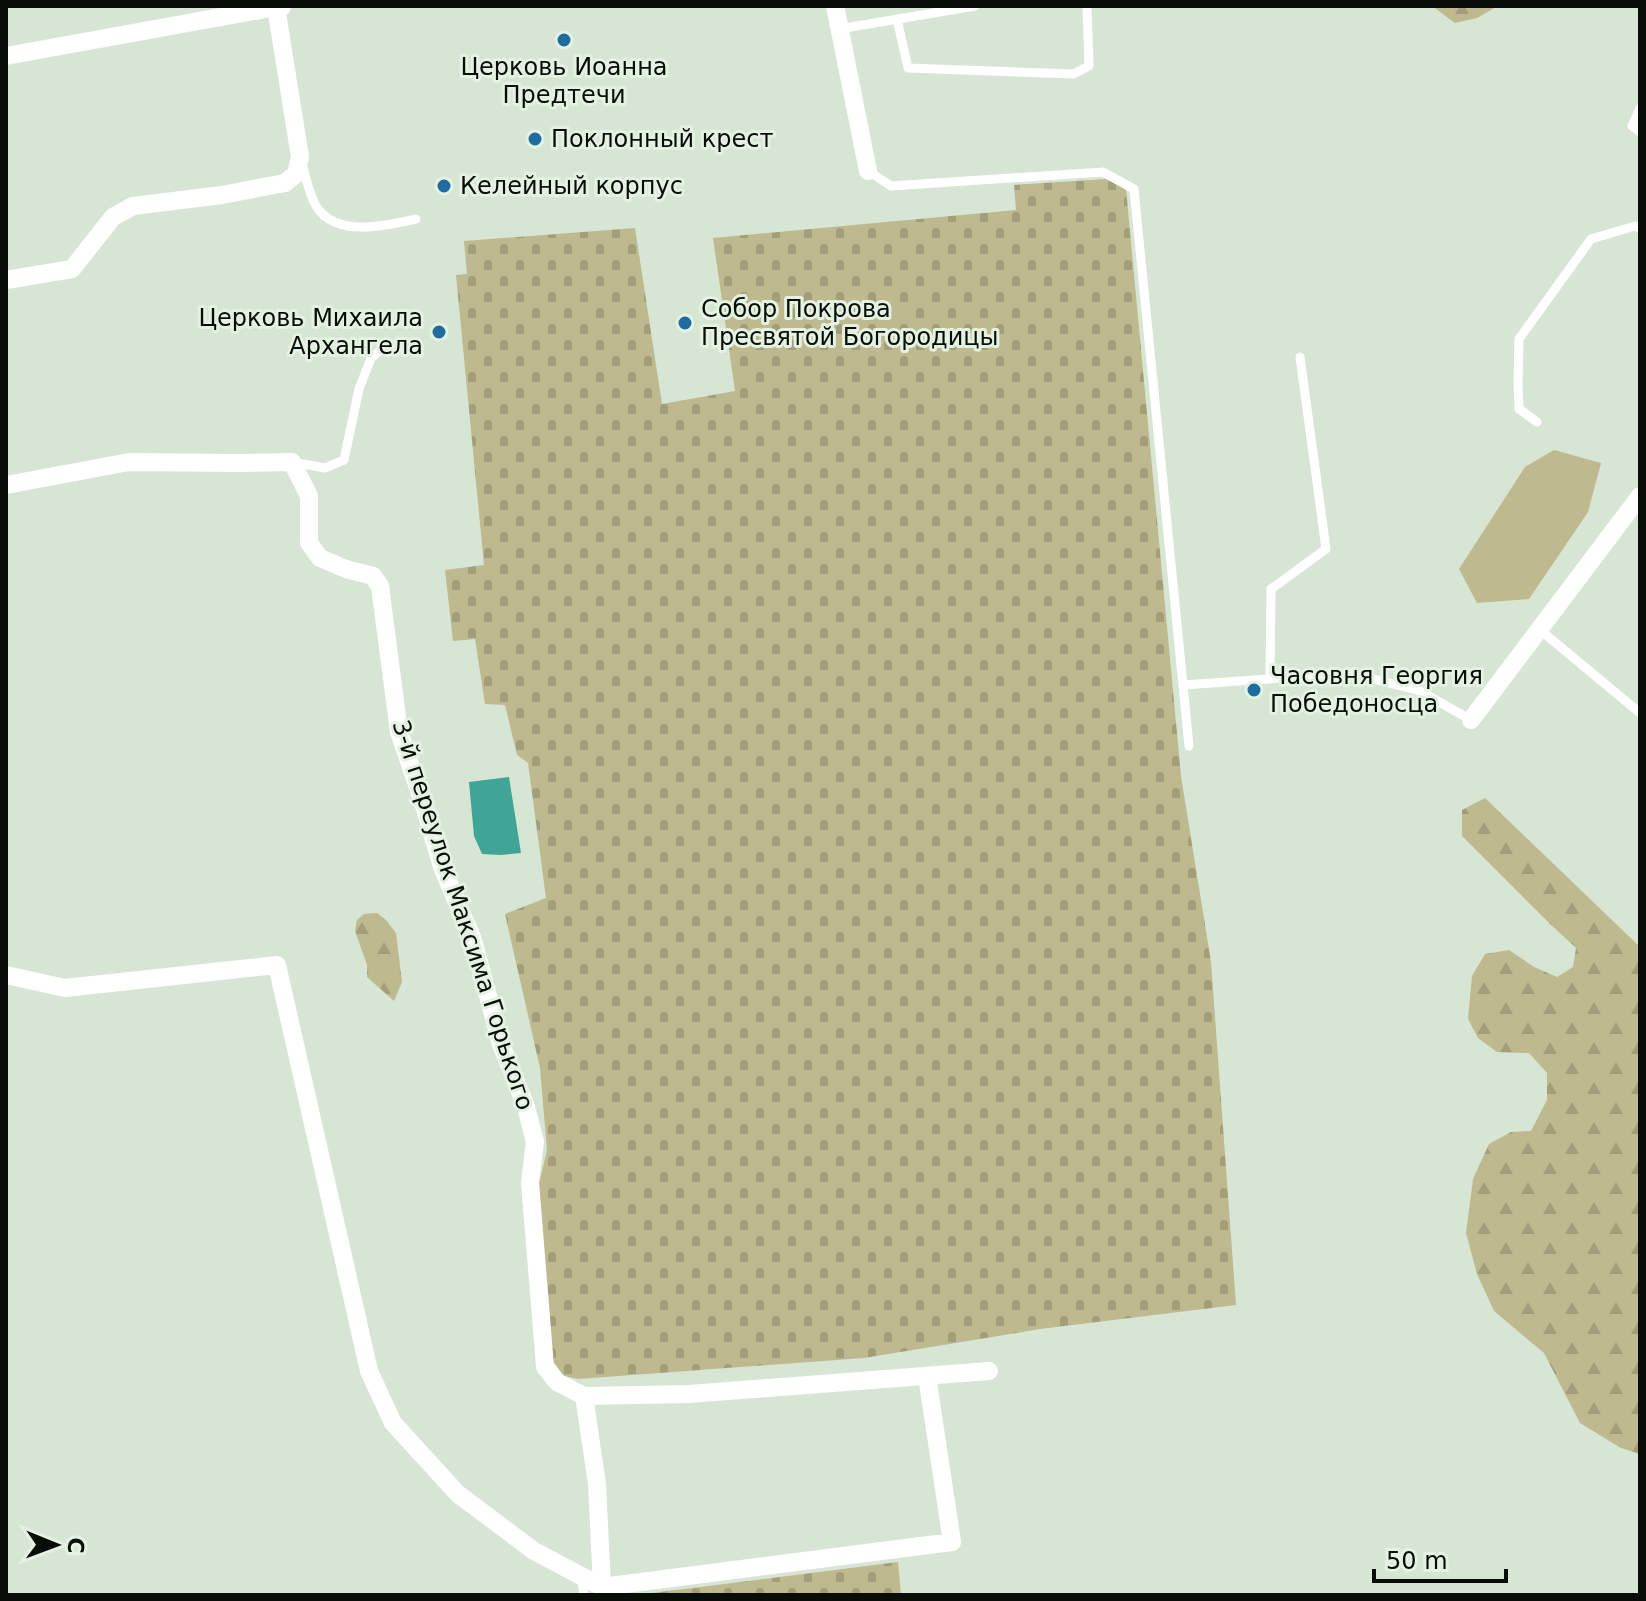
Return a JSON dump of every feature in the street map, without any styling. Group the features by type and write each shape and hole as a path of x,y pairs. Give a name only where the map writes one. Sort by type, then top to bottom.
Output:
{"street":[{"path":"6,56 277,6 300,157 296,174 285,183 222,195 133,206 113,217 72,269 6,280"},
{"path":"835,6 868,171"},
{"path":"6,485 129,462 292,462"},
{"name":"3-й переулок Максима Горького","path":"292,462 309,496 309,543 320,558 373,576 380,586 399,732 442,867 473,940 501,1044 526,1107 535,1142 530,1182 545,1367 557,1382 584,1396"},
{"path":"1471,720 1640,496"},
{"path":"6,975 65,988 277,965 369,1371 393,1423 458,1494 534,1551 602,1587 952,1542 927,1376"},
{"path":"602,1587 597,1484 584,1396 689,1394 989,1371"}],"lane":[{"path":"839,29 975,6"},
{"path":"897,19 908,68 1073,74 1089,66 1087,6"},
{"path":"1640,108 1632,126 1640,132"},
{"path":"300,157 316,206 331,220 348,225 382,227 416,219"},
{"path":"868,171 891,186 1103,172 1134,189 1189,746"},
{"path":"1537,422 1519,409 1519,339 1591,239 1635,226 1640,229"},
{"path":"292,462 325,468 344,460 359,389 371,358 381,350"},
{"path":"1270,679 1271,589 1326,549 1300,357"},
{"path":"1539,629 1640,713"},
{"path":"1183,685 1351,673 1420,691 1471,720"},
{"path":"581,1576 584,1595"}],"green space":[{"path":"1432,6 1498,6 1477,18 1455,23"},
{"path":"1106,179 1126,189 1181,776 1211,962 1236,1305 1040,1329 864,1358 578,1379 564,1376 553,1361 537,1192 547,1150 540,1068 505,914 546,898 528,763 517,755 505,705 485,704 475,639 453,641 445,570 484,565 456,275 467,274 464,241 635,228 662,404 735,391 713,238 1016,210 1014,185"},
{"path":"1554,450 1601,463 1588,512 1529,599 1477,603 1459,569 1525,467"},
{"path":"1485,798 1640,947 1640,1454 1621,1448 1580,1423 1544,1353 1494,1311 1477,1274 1466,1233 1473,1179 1489,1144 1511,1132 1531,1131 1547,1100 1547,1073 1529,1053 1497,1052 1478,1038 1468,1019 1472,976 1485,954 1509,950 1534,967 1557,977 1573,967 1576,948 1462,836 1462,810"},
{"path":"377,913 396,933 402,982 394,1001 367,977 367,965 355,931 357,920 364,914"},
{"path":"898,1562 901,1595 636,1595"}],"water":[{"path":"509,777 521,853 482,854 474,836 469,782"}],"place":[{"name":"Церковь Иоанна Предтечи","path":"564,40"},
{"name":"Поклонный крест","path":"535,139"},
{"name":"Келейный корпус","path":"444,186"},
{"name":"Собор Покрова Пресвятой Богородицы","path":"685,323"},
{"name":"Церковь Михаила Архангела","path":"439,332"},
{"name":"Часовня Георгия Победоносца","path":"1254,690"}]}
